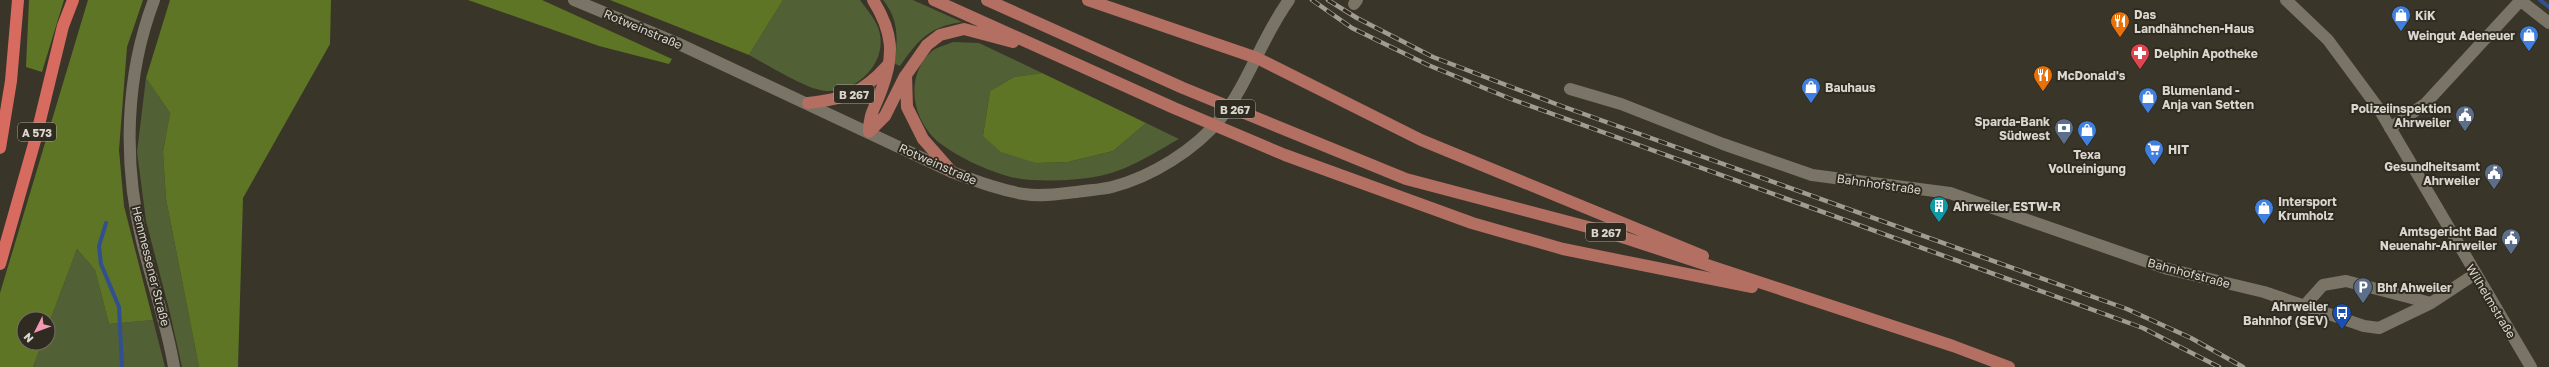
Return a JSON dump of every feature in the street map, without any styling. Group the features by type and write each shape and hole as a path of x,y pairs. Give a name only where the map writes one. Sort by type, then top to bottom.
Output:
{"highway":[{"name":"A 573","path":"0,148 11,81 18,0"},
{"name":"A 573","path":"0,264 36,137 63,26 73,0"}],"main road":[{"name":"Hemmessener Straße","path":"154,0 140,46 135,71 131,104 130,155 137,221 163,316 174,367"},
{"name":"Rotweinstraße","path":"574,0 677,43 808,103 952,172 996,188 1026,194 1060,194 1111,187 1133,181 1165,164 1188,149 1221,119 1289,0"},
{"name":"B 267","path":"869,132 869,116 881,91 892,51 888,30 873,0"},
{"name":"B 267","path":"934,0 1285,155 1472,223 1562,249 1802,297"},
{"name":"B 267","path":"987,0 1183,88 1406,179 1607,232 1953,346 2009,367"},
{"path":"1088,0 1220,44 1257,58"},
{"name":"Wilhelmstraße","path":"2286,0 2328,40 2351,69 2390,128 2531,367"},
{"path":"2390,128 2425,104 2521,0 2549,23"},
{"name":"B 267","path":"906,75 927,45 940,35 964,29 1053,53"},
{"name":"B 267","path":"1257,58 1421,140 1802,297"},
{"name":"B 267","path":"808,103 836,100 858,93 873,81 889,64"},
{"path":"869,132 885,116 906,75"},
{"path":"906,75 907,107 923,139 952,172"},
{"name":"Bahnhofstraße","path":"1570,89 1621,104 1723,144 1812,175 1950,193 2168,269 2264,292 2364,326 2379,328 2431,303 2475,274"},
{"path":"2305,305 2324,284 2346,281 2431,303"}],"green space":[{"path":"29,0 64,0 42,72 26,67"},
{"path":"88,0 143,0 127,47 119,150 124,206 153,320 109,324 95,270 77,249 54,311 16,311 16,351 39,351 33,367 0,367 0,293"},
{"path":"170,0 331,0 330,44 243,198 238,367 199,367 166,199 163,152 170,113 146,78"},
{"path":"468,0 542,0 672,59 669,64 599,46"},
{"path":"610,0 783,0 749,55"},
{"path":"783,0 860,0 876,23 880,35 880,48 877,59 871,70 862,79 851,85 840,90 827,91 819,90 799,82 749,55"},
{"path":"883,0 913,0 962,22 941,27 933,31 913,48 900,66 895,64 897,38 895,23"},
{"path":"953,42 979,43 1042,73 1014,77 990,91 983,136 1036,163 1068,162 1113,151 1146,123 1179,139 1128,167 1106,175 1094,177 1060,180 1014,178 979,166 948,149 931,135 918,113 915,100 914,87 917,74 922,63 933,50"},
{"path":"1042,73 1146,123 1113,151 1068,162 1036,163 1001,152 983,136 990,91 1014,77"},
{"path":"146,78 170,113 163,152 166,199 199,367 182,367 170,313 146,221 137,152"},
{"path":"77,249 95,270 109,324 153,320 165,367 33,367 39,351 56,351 56,311 54,311"}],"waterway":[{"path":"2540,0 2549,7"},
{"path":"106,223 99,246 101,264 119,307 122,367"}],"railway":[{"path":"1312,0 1352,28 1428,65 1511,99 2143,328 2219,367"},
{"path":"1328,0 1357,18 1433,57 1556,104 2127,309 2191,338 2243,367"}],"place":[{"name":"KiK","path":"2401,32"},
{"name":"Das Landhähnchen-Haus","path":"2120,38"},
{"name":"Weingut Adeneuer","path":"2529,52"},
{"name":"Delphin Apotheke","path":"2140,70"},
{"name":"McDonald's","path":"2043,92"},
{"name":"Bauhaus","path":"1811,104"},
{"name":"Blumenland - Anja van Setten","path":"2148,114"},
{"name":"Polizeiinspektion Ahrweiler","path":"2465,132"},
{"name":"Sparda-Bank Südwest","path":"2064,145"},
{"name":"Texa Vollreinigung","path":"2087,147"},
{"name":"HIT","path":"2154,166"},
{"name":"Gesundheitsamt Ahrweiler","path":"2494,190"},
{"name":"Ahrweiler ESTW-R","path":"1939,223"},
{"name":"Intersport Krumholz","path":"2264,225"},
{"name":"Amtsgericht Bad Neuenahr-Ahrweiler","path":"2511,255"},
{"name":"Bhf Ahweiler","path":"2363,304"},
{"name":"Ahrweiler Bahnhof (SEV)","path":"2342,330"}]}
